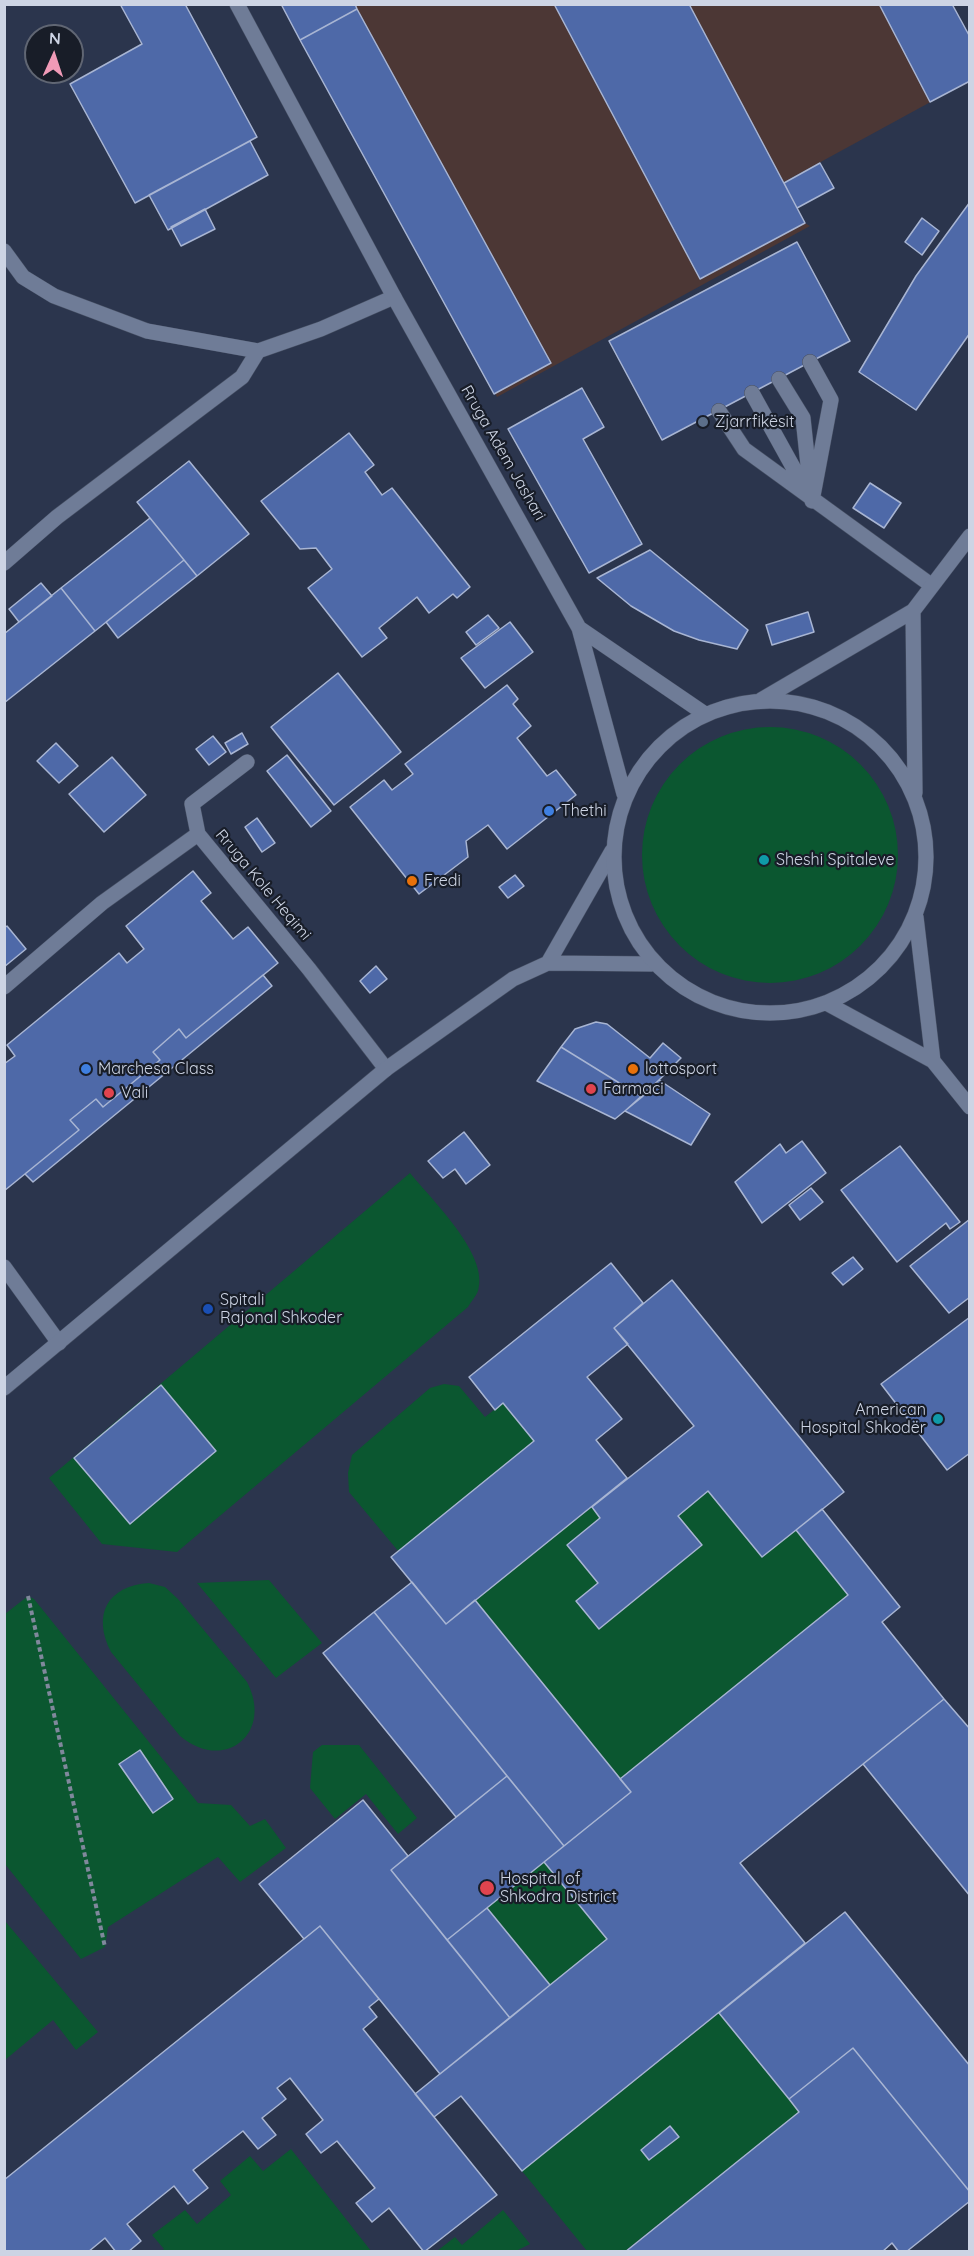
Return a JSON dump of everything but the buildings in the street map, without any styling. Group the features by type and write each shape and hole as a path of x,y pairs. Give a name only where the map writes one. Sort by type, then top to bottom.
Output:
{"main road":[{"name":"Rruga Adem Jashari","path":"237,4 394,297 579,628"},
{"path":"4,251 23,277 54,296 147,331 258,351 321,329 394,297"},
{"path":"4,563 57,517 242,377 258,351"},
{"path":"810,362 831,400 812,501"},
{"path":"779,379 803,418 812,501"},
{"path":"752,393 812,501"},
{"path":"719,411 744,449 812,501 932,585"},
{"path":"549,963 612,851 624,794 657,747 705,714 761,700 913,611 969,536"},
{"path":"913,611 915,794 928,855 916,917 933,1061"},
{"path":"579,628 705,714"},
{"path":"579,628 624,794"},
{"path":"761,700 824,709 878,742 915,794"},
{"path":"198,834 192,804 246,762"},
{"name":"Rruga Kole Heqimi","path":"4,987 102,903 198,834 309,969 386,1069"},
{"path":"612,851 621,912 652,963 703,1001 765,1016 828,1004 881,970 916,917"},
{"path":"4,1388 386,1069 513,979 549,963 652,963"},
{"path":"828,1004 933,1061 969,1107"},
{"path":"4,1267 59,1343"}],"path":[{"path":"28,1596 105,1947"}],"shaded area":[{"path":"281,5 952,5 969,37 969,81 784,182 805,223 810,226 497,397"}],"green space":[{"path":"770,727 807,733 830,742 851,756 869,774 888,806 895,830 898,855 892,892 883,915 869,936 851,954 819,973 795,980 770,983 733,977 710,968 689,954 671,936 652,904 645,880 642,855 648,818 657,795 671,774 689,756 721,737 745,730"},
{"path":"410,1173 456,1228 475,1261 479,1277 478,1291 468,1307 177,1552 102,1544 49,1478"},
{"path":"444,1384 459,1386 485,1417 503,1403 534,1441 399,1552 349,1492 348,1473 352,1455 430,1388"},
{"path":"708,1491 762,1557 796,1530 848,1595 620,1779 475,1600 592,1507 600,1518 567,1545 598,1583 576,1601 599,1629 702,1545 678,1516"},
{"path":"269,1580 322,1643 276,1678 197,1583"},
{"path":"149,1583 165,1587 178,1599 247,1682 254,1701 254,1718 249,1732 240,1742 228,1749 213,1750 197,1746 180,1736 111,1652 105,1639 103,1626 107,1605 123,1590"},
{"path":"28,1596 34,1599 198,1803 231,1805 250,1826 265,1819 286,1848 240,1882 218,1857 108,1927 105,1947 81,1959 5,1864 5,1614"},
{"path":"322,1745 359,1745 417,1818 398,1834 366,1794 335,1819 310,1788 313,1752"},
{"path":"544,1862 607,1939 550,1985 487,1908"},
{"path":"5,1921 98,2032 76,2050 53,2020 5,2060"},
{"path":"719,2013 799,2112 625,2251 587,2251 522,2171"},
{"path":"291,2149 371,2251 161,2251 164,2249 152,2235 185,2210 197,2224 231,2195 220,2181 250,2156 263,2171"},
{"path":"503,2210 530,2244 516,2251 437,2251 455,2237 462,2245"}],"place":[{"name":"Zjarrfikësit","path":"703,422"},
{"name":"Thethi","path":"549,811"},
{"name":"Sheshi Spitaleve","path":"764,860"},
{"name":"Fredi","path":"412,881"},
{"name":"Marchesa Class","path":"86,1069"},
{"name":"lottosport","path":"633,1069"},
{"name":"Farmaci","path":"591,1089"},
{"name":"Vali","path":"109,1093"},
{"name":"Spitali Rajonal Shkoder","path":"208,1309"},
{"name":"American Hospital Shkodër","path":"938,1419"},
{"name":"Hospital of Shkodra District","path":"487,1888"}]}
